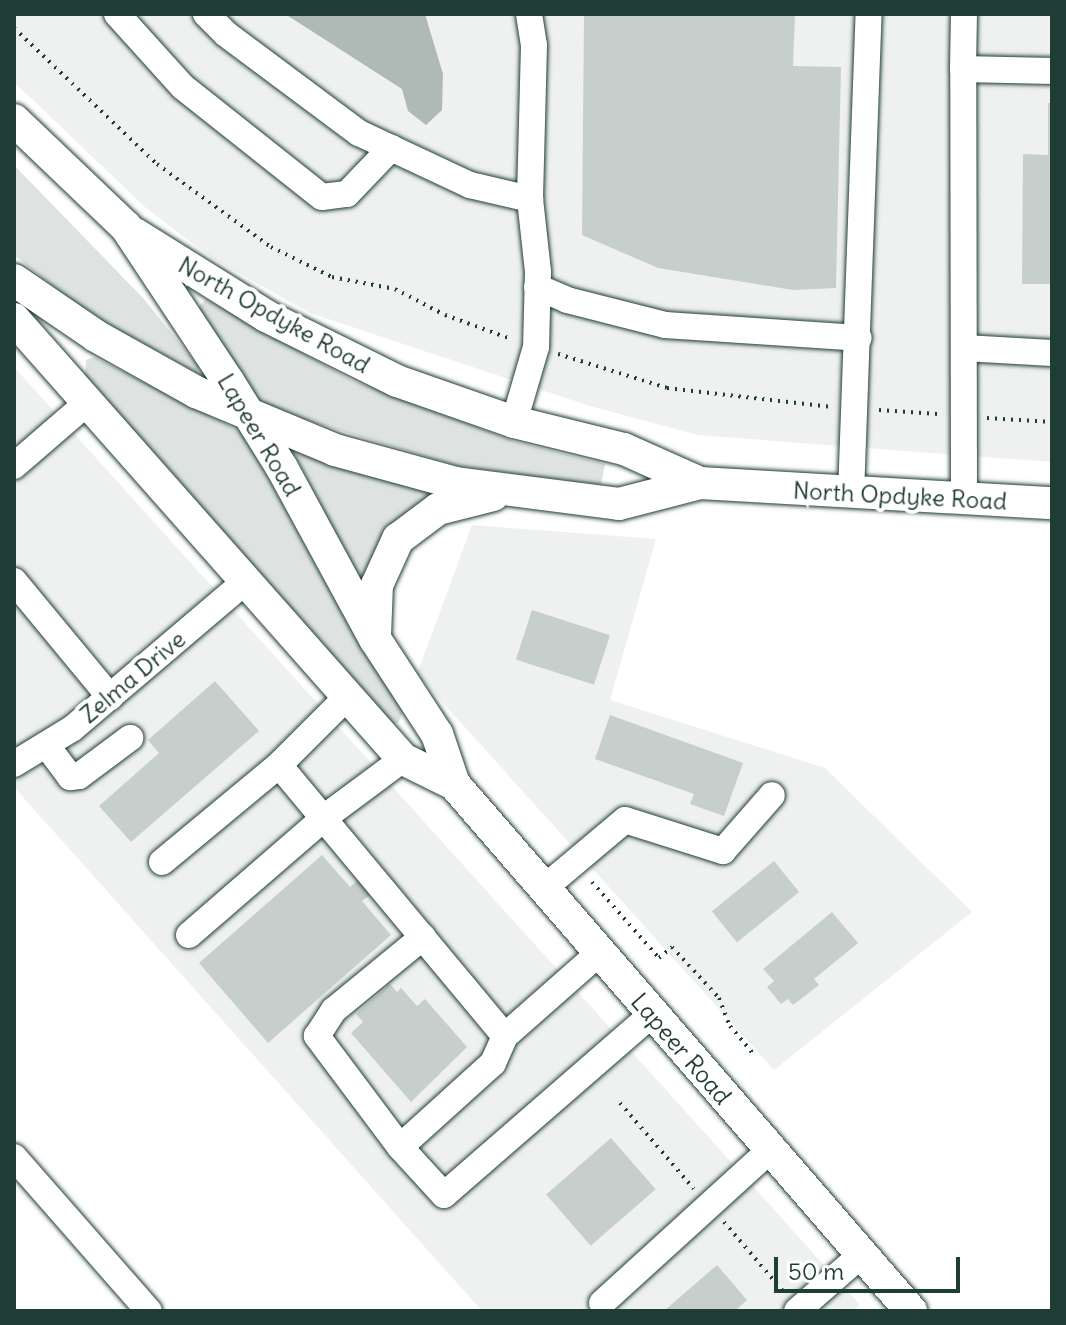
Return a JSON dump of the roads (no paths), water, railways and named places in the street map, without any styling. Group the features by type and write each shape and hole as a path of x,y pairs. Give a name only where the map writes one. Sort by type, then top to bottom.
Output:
{"main road":[{"name":"Lapeer Road","path":"14,120 126,227 250,415 375,639 437,734 454,784 598,954 911,1311"},
{"name":"North Opdyke Road","path":"126,227 309,340 397,381 514,422 624,449 700,483"},
{"name":"North Opdyke Road","path":"14,280 142,364 250,415 335,450 504,492 619,504 700,483 851,494 1052,503"},
{"name":"Lapeer Road","path":"14,319 403,759 454,784"},
{"path":"375,639 377,585 398,539 438,509 504,492"}],"street":[{"path":"117,14 183,87 322,197 347,194 391,148"},
{"path":"206,14 226,34 359,133 470,185 530,199"},
{"path":"514,422 536,347 537,287 530,199 534,45 529,14"},
{"path":"851,494 869,14"},
{"path":"964,14 964,500"},
{"path":"963,69 1052,71"},
{"path":"537,287 567,300 665,325 859,338"},
{"path":"964,348 1052,353"},
{"path":"14,466 87,403"},
{"name":"Zelma Drive","path":"14,764 47,746 110,697 247,580"},
{"path":"14,581 110,697"},
{"path":"162,862 279,765 348,696"},
{"path":"47,746 70,777 79,776 130,738"},
{"path":"189,935 325,817 403,759"},
{"path":"279,765 505,1036"},
{"path":"543,889 625,820 723,851 772,795"},
{"path":"423,937 334,1010 317,1036 400,1147 444,1195 651,1015"},
{"path":"400,1147 493,1063 505,1036 598,954"},
{"path":"602,1303 770,1150"},
{"path":"14,1157 149,1311"},
{"path":"797,1311 861,1255"}]}
